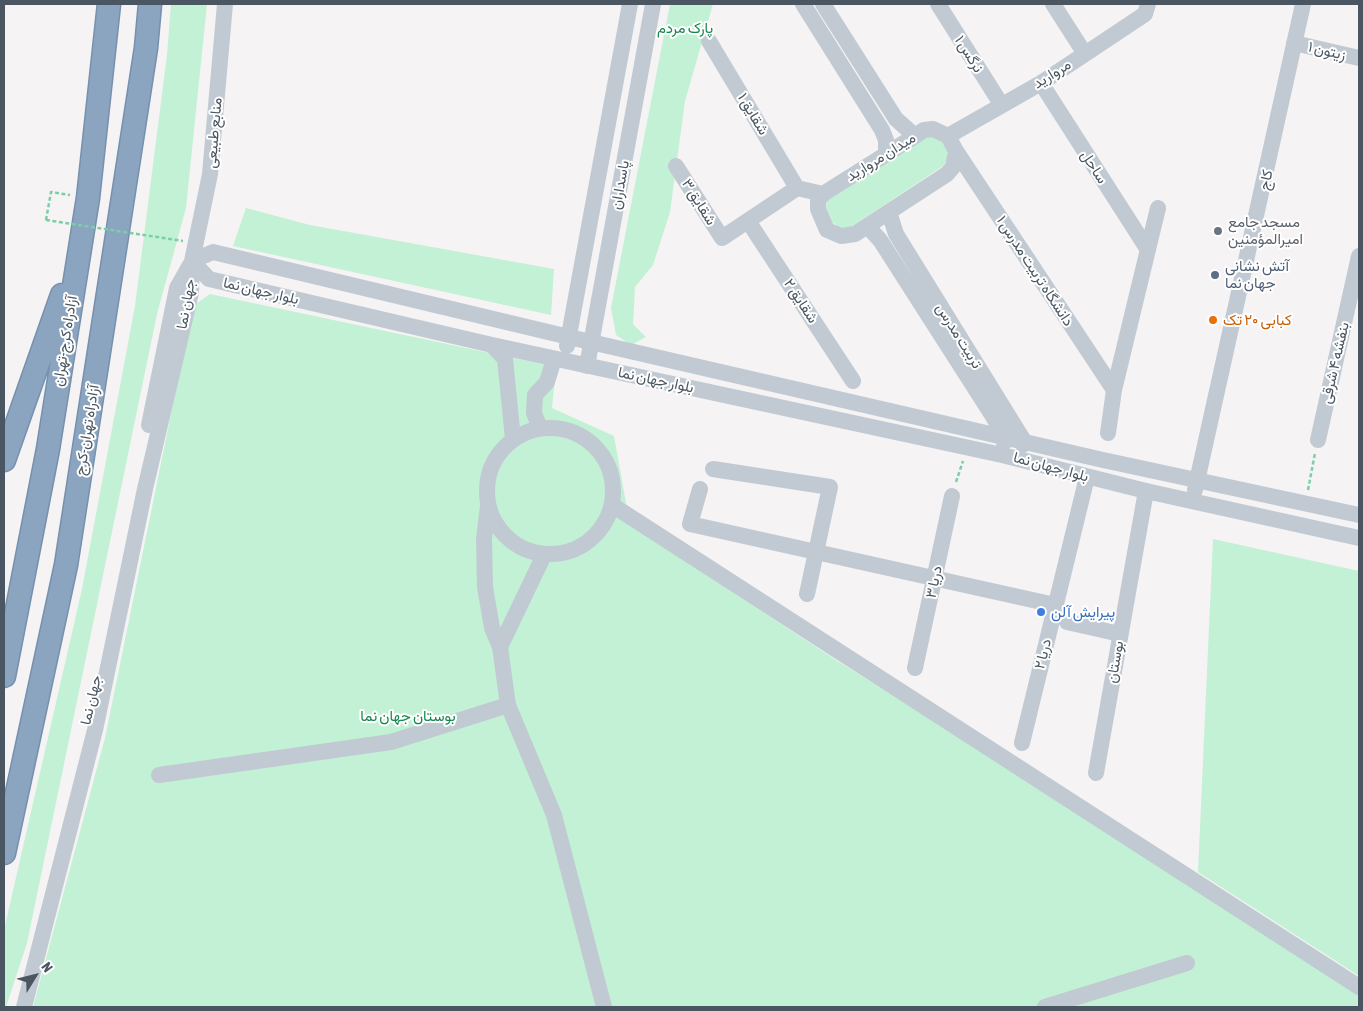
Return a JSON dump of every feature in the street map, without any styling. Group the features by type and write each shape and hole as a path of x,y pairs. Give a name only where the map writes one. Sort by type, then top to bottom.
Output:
{"highway":[{"name":"آزادراه کرج-تهران","path":"4,676 48,449 88,198 109,4"},
{"name":"آزادراه تهران-کرج","path":"4,853 66,565 146,48 150,4"},
{"path":"4,460 80,245"}],"street":[{"name":"منابع طبیعی","path":"192,261 210,174 225,4"},
{"name":"پاسداران","path":"540,428 534,413 535,395 547,382 569,337 630,4"},
{"name":"پاسداران","path":"587,366 653,4"},
{"path":"803,4 882,130 886,140 886,153"},
{"path":"824,4 896,119 915,136"},
{"name":"نرگس ۱","path":"938,4 1001,104"},
{"path":"1053,4 1085,54"},
{"name":"مروارید","path":"948,136 1040,83 1085,54 1145,14 1148,4"},
{"name":"کاج","path":"1193,501 1303,4"},
{"path":"627,23 648,29"},
{"name":"شقایق ۱","path":"709,41 797,188"},
{"name":"زیتون ۱","path":"1294,43 1359,58"},
{"name":"ساحل","path":"1040,83 1148,250"},
{"name":"میدان مروارید","path":"823,194 924,130 933,129 948,136"},
{"path":"748,221 797,188 823,194 818,201 820,216 827,230 833,234 848,236 867,226 948,174 956,159 956,151 948,136"},
{"name":"۱ دانشگاه تربیت مدرس","path":"956,151 1114,390"},
{"name":"شقایق ۳","path":"676,166 722,238 748,221"},
{"path":"1108,434 1114,390 1158,208"},
{"name":"تربیت مدرس","path":"889,212 896,234 1024,441"},
{"name":"شقایق ۲","path":"748,221 853,381"},
{"name":"تربیت مدرس","path":"867,226 880,240 1005,436"},
{"name":"بلوار جهان نما","path":"1359,515 1198,481 569,337 213,252 192,261 210,279 559,360 967,447 1146,491 1359,538"},
{"name":"بنفشه ۴ شرقی","path":"1318,440 1359,256"},
{"name":"جهان نما","path":"13,1007 32,940 92,695 177,288 192,261"},
{"name":"جهان نما","path":"24,1007 95,730 145,489 191,293 192,261"},
{"path":"492,345 505,359 513,439"},
{"path":"488,506 495,524 508,539 525,550 544,555 562,554 580,548 595,537 606,522 612,505 613,488 610,470 602,455 590,442 575,433 558,428 540,428 513,439 500,452 490,468 486,487 488,506 484,539 486,587 492,628 500,647 508,705 554,815 604,1007"},
{"path":"1002,455 1005,436"},
{"path":"1021,460 1024,441"},
{"path":"714,469 830,487 807,594"},
{"name":"دریا ۲","path":"1022,743 1087,477"},
{"path":"700,489 690,524 1055,605"},
{"name":"بوستان","path":"1096,774 1146,491"},
{"name":"دریا ۳","path":"915,668 952,496"},
{"path":"612,505 1359,986"},
{"path":"500,647 544,555"},
{"path":"1068,622 1120,634"},
{"path":"159,775 392,742 508,705"},
{"path":"1045,1007 1186,963"}],"path":[{"path":"51,192 46,220 183,241"},
{"path":"1306,503 1318,440"},
{"path":"952,496 967,447"}],"green space":[{"path":"171,4 207,4 186,208 157,314 27,943 6,1007 4,1007 4,930 82,589 135,306 167,55"},
{"name":"پارک مردم","path":"670,4 713,4 685,101 670,212 653,265 635,287 633,324 646,337 631,345 616,335 611,308"},
{"path":"932,136 941,140 947,149 947,161 943,166 851,227 841,228 833,223 826,207 828,199 924,138"},
{"path":"246,208 310,225 554,269 551,315 233,246"},
{"name":"بوستان جهان نما","path":"210,294 556,367 552,408 614,436 630,525 836,660 1331,969 1359,988 1359,1007 33,1007 105,738 193,306"},
{"path":"1213,539 1359,571 1359,976 1198,872"}],"place":[{"name":"مسجد جامع امیرالمؤمنین","path":"1218,231"},
{"name":"آتش نشانی جهان نما","path":"1215,275"},
{"name":"کبابی ۲۰ تک","path":"1213,320"},
{"name":"پیرایش آلن","path":"1041,612"}]}
